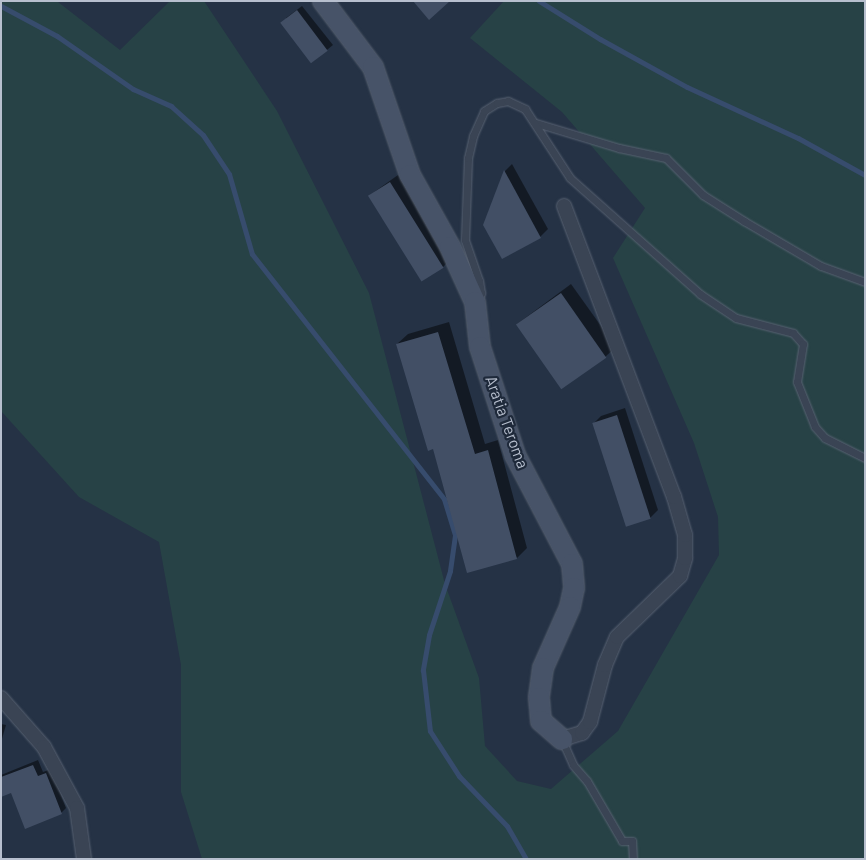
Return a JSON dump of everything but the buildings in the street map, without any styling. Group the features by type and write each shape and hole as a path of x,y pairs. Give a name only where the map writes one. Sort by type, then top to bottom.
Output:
{"main road":[{"name":"Aratia Teroma","path":"323,1 373,67 410,175 450,247 475,302 480,347 515,454 572,564 574,588 570,606 543,668 539,698 541,721 562,739"}],"street":[{"path":"562,739 582,733 590,722 605,665 617,637 675,581 685,558 685,535 674,497 564,206"},
{"path":"1,698 44,747 77,808 84,859"}],"lane":[{"path":"475,302 481,293 465,240 466,193 473,136 484,111 497,102 508,102 525,109 536,123 570,178 700,294 736,318 793,333 803,344 797,382 815,427 825,438 865,458"},
{"path":"536,123 619,148 666,158 703,195 744,221 821,266 865,282"},
{"name":"Aratia Teroma","path":"562,739 573,765 586,781 622,842 632,841 633,859"}],"green space":[{"path":"1,1 58,2 120,50 170,1 204,1 277,111 369,293 445,584 479,678 485,746 517,781 551,789 618,731 719,555 718,517 694,443 613,258 645,208 562,112 470,38 504,1 865,1 865,859 202,859 181,792 181,665 159,542 79,497 1,411"}],"waterway":[{"path":"539,1 600,39 687,87 798,138 865,175"},
{"path":"1,6 57,36 133,89 171,106 203,135 229,174 252,254 444,499 455,535 450,571 429,635 423,670 430,731 459,776 507,826 526,859"}]}
